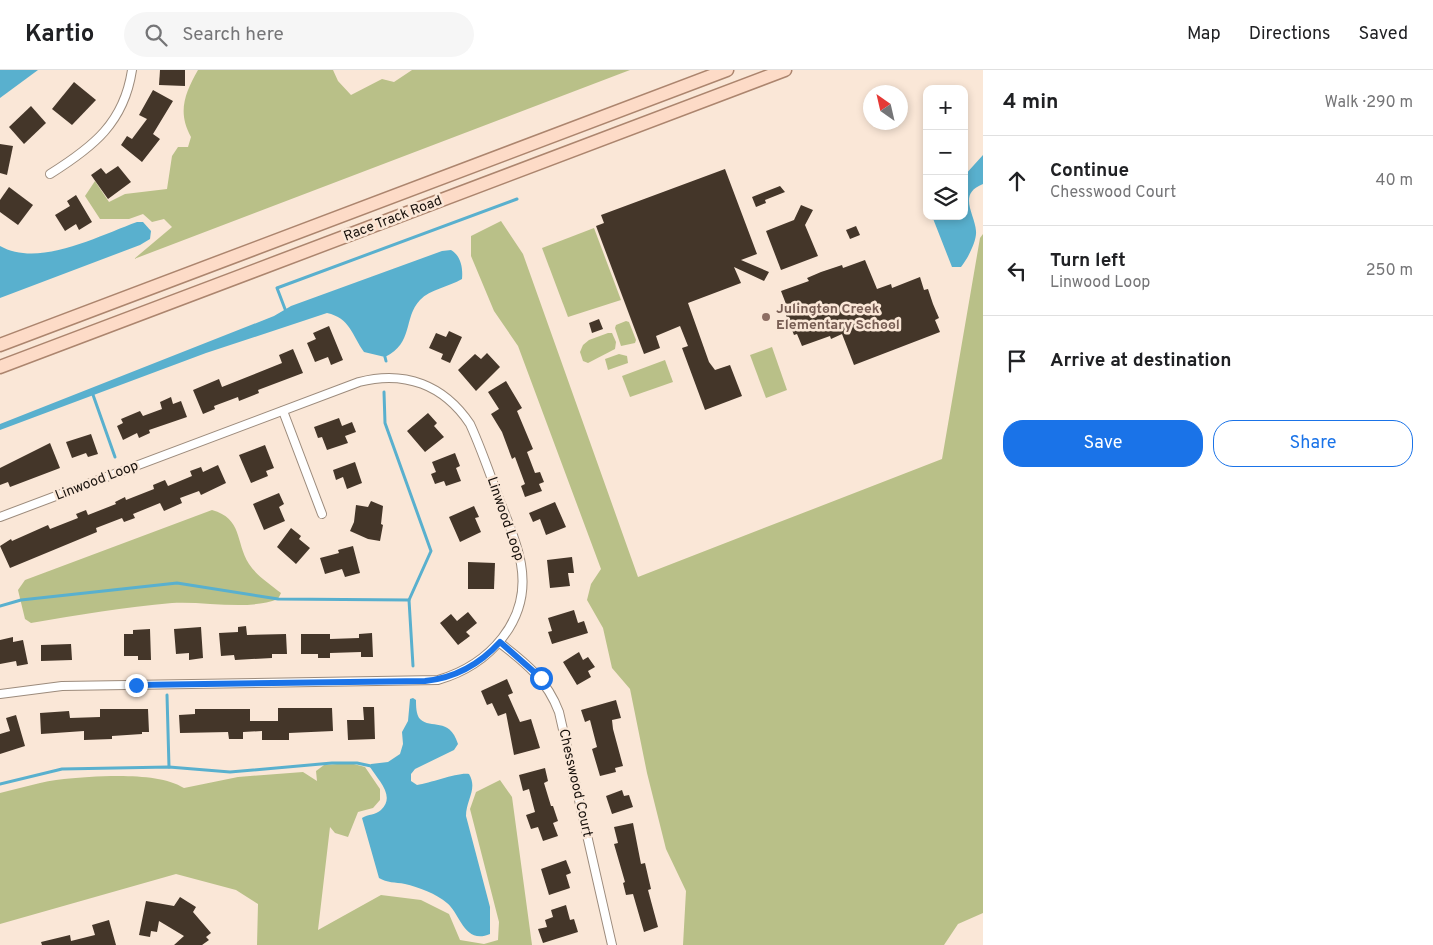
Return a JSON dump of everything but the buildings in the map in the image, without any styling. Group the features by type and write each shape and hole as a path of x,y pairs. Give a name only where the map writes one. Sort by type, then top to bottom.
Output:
{"main road":[{"name":"Race Track Road","path":"0,345 727,70"},
{"name":"Race Track Road","path":"0,367 702,101 762,74 785,70"},
{"path":"695,82 702,101"},
{"path":"546,160 551,147 560,133"}],"street":[{"path":"50,174 85,152 107,129 123,101 132,70"},
{"name":"Linwood Loop","path":"0,518 359,382 388,377 417,381 437,390 453,402 466,418 476,436 518,550 522,566 521,593 518,609 500,642 488,654 465,670 438,680 62,686 0,694"},
{"path":"283,411 322,514"},
{"name":"Chesswood Court","path":"500,642 541,678 556,705 612,945"}],"green space":[{"path":"198,70 333,70 338,81 351,95 382,79 394,82 412,70 630,70 134,259 172,227 164,219 152,222 143,214 129,219 100,219 85,196 95,181 109,202 125,194 167,189 172,156 178,147 188,147 191,137 184,119 184,103 189,87"},
{"path":"501,221 523,254 638,577 942,459 980,238 983,234 983,913 958,924 944,945 683,945 686,891 666,849 647,773 630,689 612,668 603,628 587,600 591,584 601,569 518,346 494,311 471,256 471,236"},
{"path":"594,228 621,300 568,317 542,248"},
{"path":"626,321 629,322 636,340 635,343 621,346 615,328 616,325"},
{"path":"612,333 616,342 615,349 588,363 583,361 580,352 583,345 589,340"},
{"path":"772,347 787,390 766,398 750,355"},
{"path":"619,354 627,356 628,363 608,370 605,359"},
{"path":"665,360 673,382 630,397 622,376"},
{"path":"212,510 222,514 234,525 249,564 260,576 281,593 278,599 266,603 240,605 172,603 31,623 25,619 18,590 25,580"},
{"path":"350,763 365,767 380,789 380,800 373,808 358,812 348,837 335,833 330,827 318,930 381,895 421,900 449,914 460,940 484,944 498,940 499,922 470,809 476,792 500,780 512,797 532,945 257,945 258,904 236,890 176,874 0,924 0,793 56,780 109,776 158,779 184,788 238,777 303,772 317,781 316,771 324,765"}],"water":[{"path":"0,70 38,70 0,98"},
{"path":"983,155 983,184 975,188 969,199 976,231 974,244 961,267 952,267 934,220 968,220 968,172"},
{"path":"137,222 143,222 151,231 150,239 140,245 0,298 0,246 15,252 32,254 50,252 87,242"},
{"path":"451,250 461,263 462,279 429,293 420,300 411,315 400,345 385,357 364,352 346,323 335,315 327,313 206,353 0,430 0,424 274,316 291,306 442,251"},
{"path":"410,699 416,700 417,713 420,719 429,724 440,725 450,730 458,744 454,750 415,769 411,774 411,781 417,785 464,774 469,774 471,779 472,790 466,816 490,907 490,934 481,936 468,932 452,908 433,894 410,885 388,882 379,878 362,818 379,812 387,799 384,788 370,767 371,764 388,762 400,754 403,744 402,732 408,721"}],"waterway":[{"path":"285,309 277,288 517,199"},
{"path":"385,357 386,361"},
{"path":"92,392 115,457"},
{"path":"384,392 385,423 431,551 409,600 413,666"},
{"path":"0,606 21,600 177,583 278,599 409,600"},
{"path":"167,695 169,767"},
{"path":"0,784 62,769 169,767 230,772 332,763 357,763 371,766"}],"place":[{"name":"Julington Creek Elementary School","path":"766,317"}],"route":[{"path":"136,685 438,680 452,676 477,663 500,642 530,666 541,678"}]}
